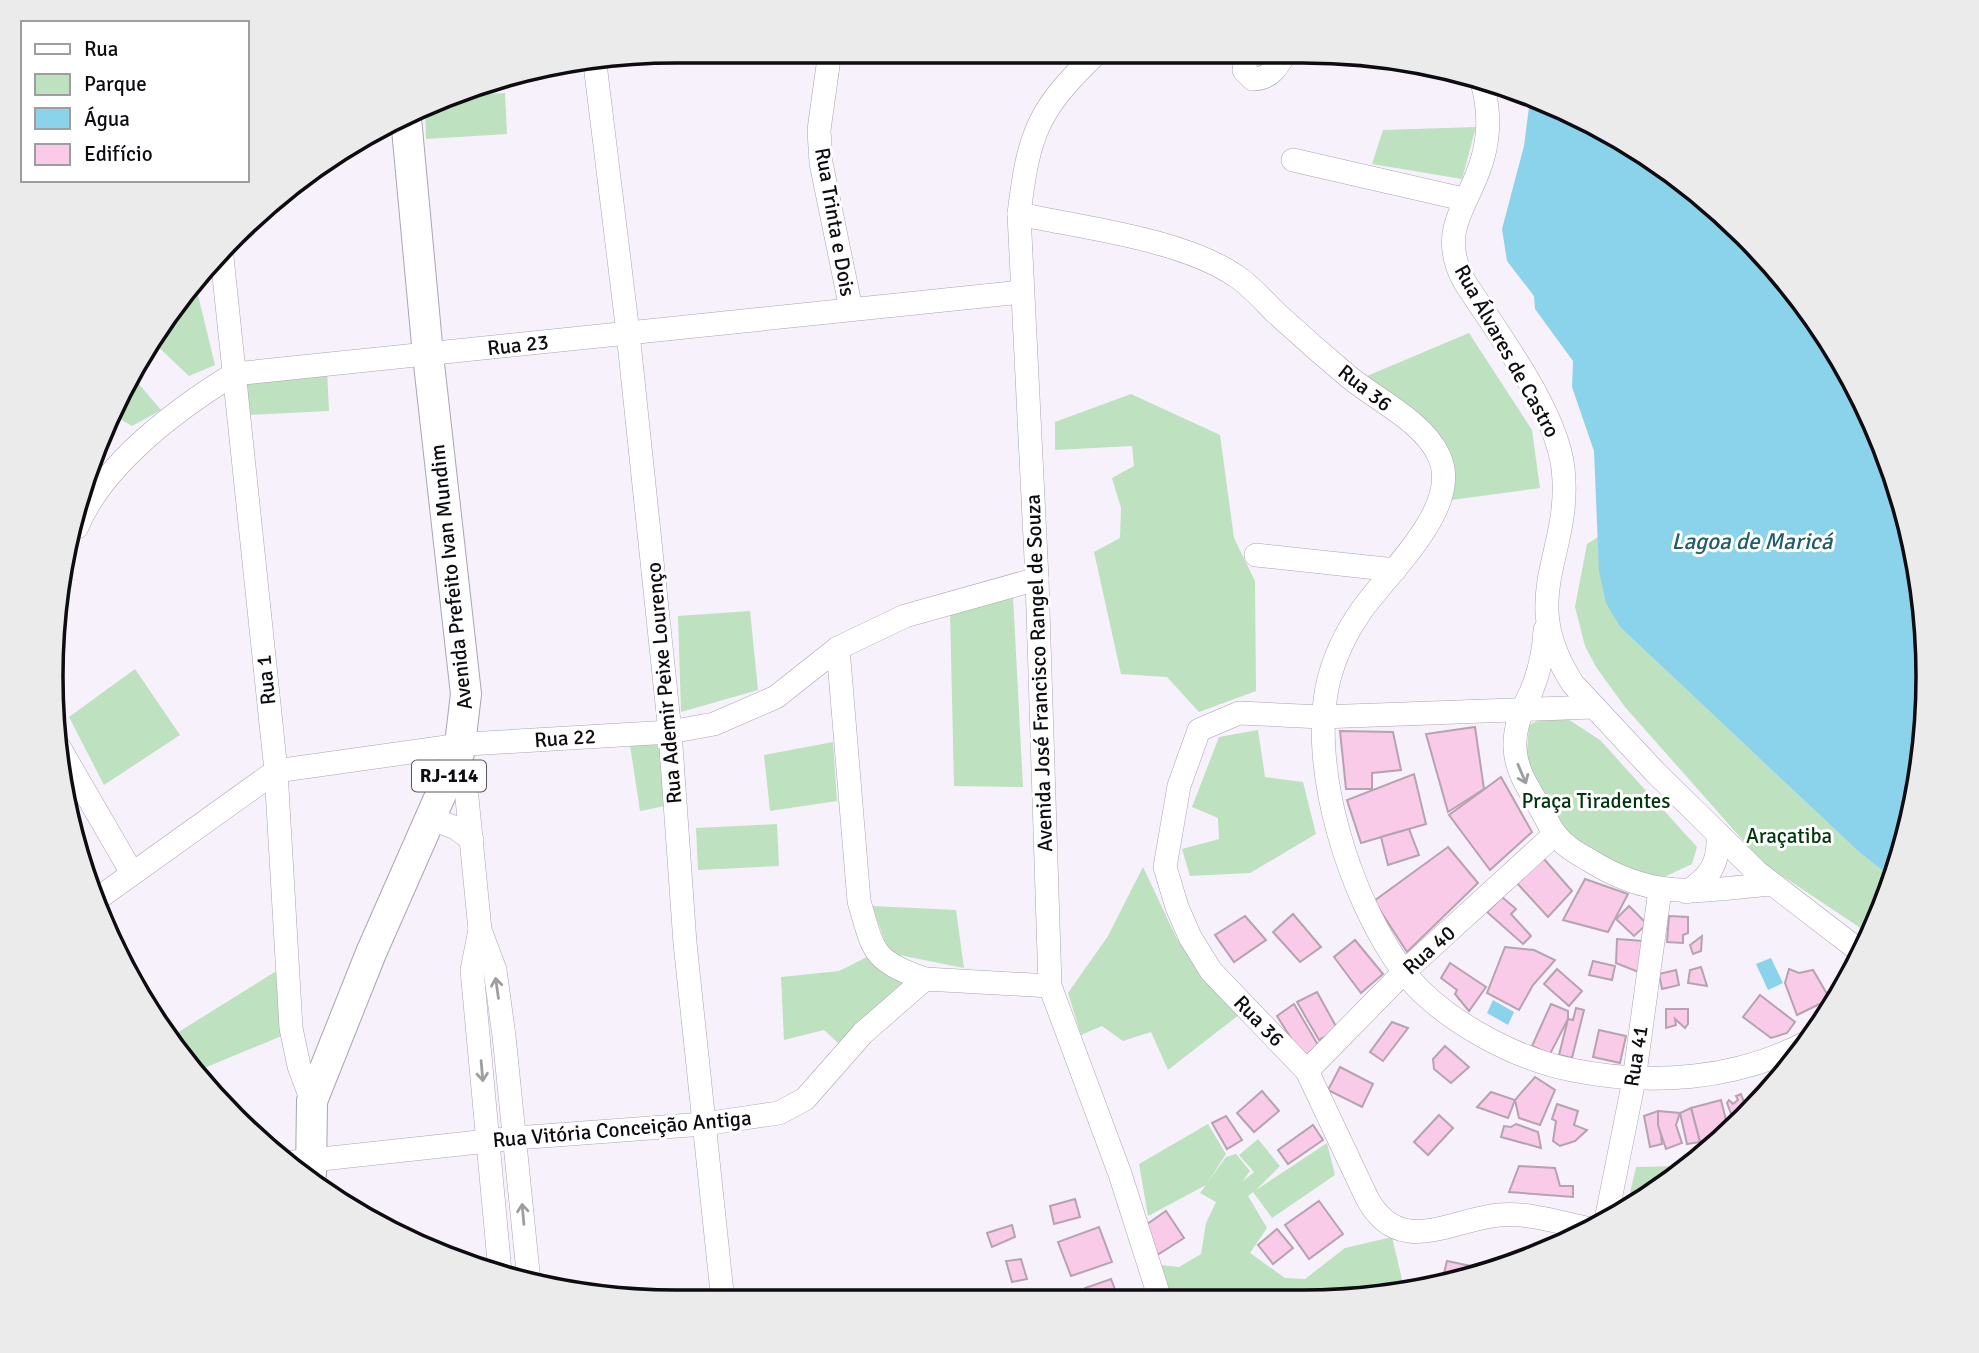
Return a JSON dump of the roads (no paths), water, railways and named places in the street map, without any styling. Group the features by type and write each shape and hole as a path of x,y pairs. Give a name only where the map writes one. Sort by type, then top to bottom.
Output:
{"main road":[{"name":"Avenida Prefeito Ivan Mundim","path":"305,1164 312,1101 460,749 466,694 428,355 407,125"}],"street":[{"name":"Rua Trinta e Dois","path":"828,63 820,130 821,163 851,309"},
{"name":"Avenida José Francisco Rangel de Souza","path":"1086,63 1063,85 1037,126 1026,159 1018,214 1037,579 1050,986 1120,1174 1157,1290"},
{"path":"1245,63 1244,70 1253,79 1260,79 1273,72 1279,63"},
{"name":"Rua Ademir Peixe Lourenço","path":"596,68 628,333 670,732 685,943 722,1290"},
{"name":"Rua Álvares de Castro","path":"1484,91 1489,119 1484,156 1463,199 1454,236 1458,271 1544,411 1560,448 1564,513 1550,569 1545,623 1558,662 1573,684 1718,836 1770,884 1854,947"},
{"path":"1293,160 1463,199"},
{"name":"Rua 36","path":"1018,214 1198,255 1237,276 1349,377 1428,438 1443,466 1442,496 1429,522 1361,611 1347,636 1330,677 1321,717 1324,771 1345,853 1371,915 1404,972 1437,1004 1526,1057 1556,1067 1633,1080 1735,1070 1790,1049"},
{"name":"Rua 1","path":"223,264 275,771 291,1028 299,1066 312,1101"},
{"name":"Rua 23","path":"88,506 117,466 197,397 234,374 1021,292"},
{"path":"1256,555 1395,569"},
{"name":"Rua 22","path":"104,894 275,771 460,749 670,732 714,724 743,715 776,697 838,648 905,616 1037,579"},
{"path":"1545,623 1544,648 1522,708 1515,747 1519,770 1555,834 1593,863 1619,876 1660,890 1687,892 1770,884"},
{"path":"838,648 859,901 870,940 880,958 892,967 925,979 1050,986"},
{"name":"Rua 36","path":"1576,1226 1526,1216 1500,1215 1421,1232 1400,1231 1387,1224 1375,1213 1367,1198 1307,1071 1211,971 1190,937 1165,867 1179,786 1199,730 1239,713 1321,717 1594,706"},
{"path":"460,749 480,930 472,970 528,1271"},
{"path":"69,763 132,873"},
{"path":"430,818 456,828 472,840"},
{"name":"Rua 40","path":"1307,1071 1404,972 1555,834"},
{"path":"1687,892 1711,872 1717,857 1718,836"},
{"name":"Rua 41","path":"1608,1208 1633,1080 1660,890"},
{"name":"Rua Vitória Conceição Antiga","path":"306,1165 502,1139 704,1124 779,1113 804,1098 863,1033 925,979"},
{"path":"500,1264 502,1139"}],"water":[{"name":"Lagoa de Maricá","path":"1529,107 1574,126 1609,145 1676,190 1707,215 1764,272 1813,336 1853,405 1883,479 1895,518 1911,596 1915,636 1915,717 1911,757 1895,835 1884,872 1859,852 1620,627 1606,603 1599,571 1594,451 1572,387 1573,361 1535,309 1534,296 1507,261 1502,229 1524,146"},
{"path":"1771,958 1783,983 1768,990 1756,964"},
{"path":"1493,1000 1514,1012 1508,1025 1487,1013"}],"park label":[{"name":"Praça Tiradentes","path":"1596,801"},
{"name":"Araçatiba","path":"1789,836"}]}
